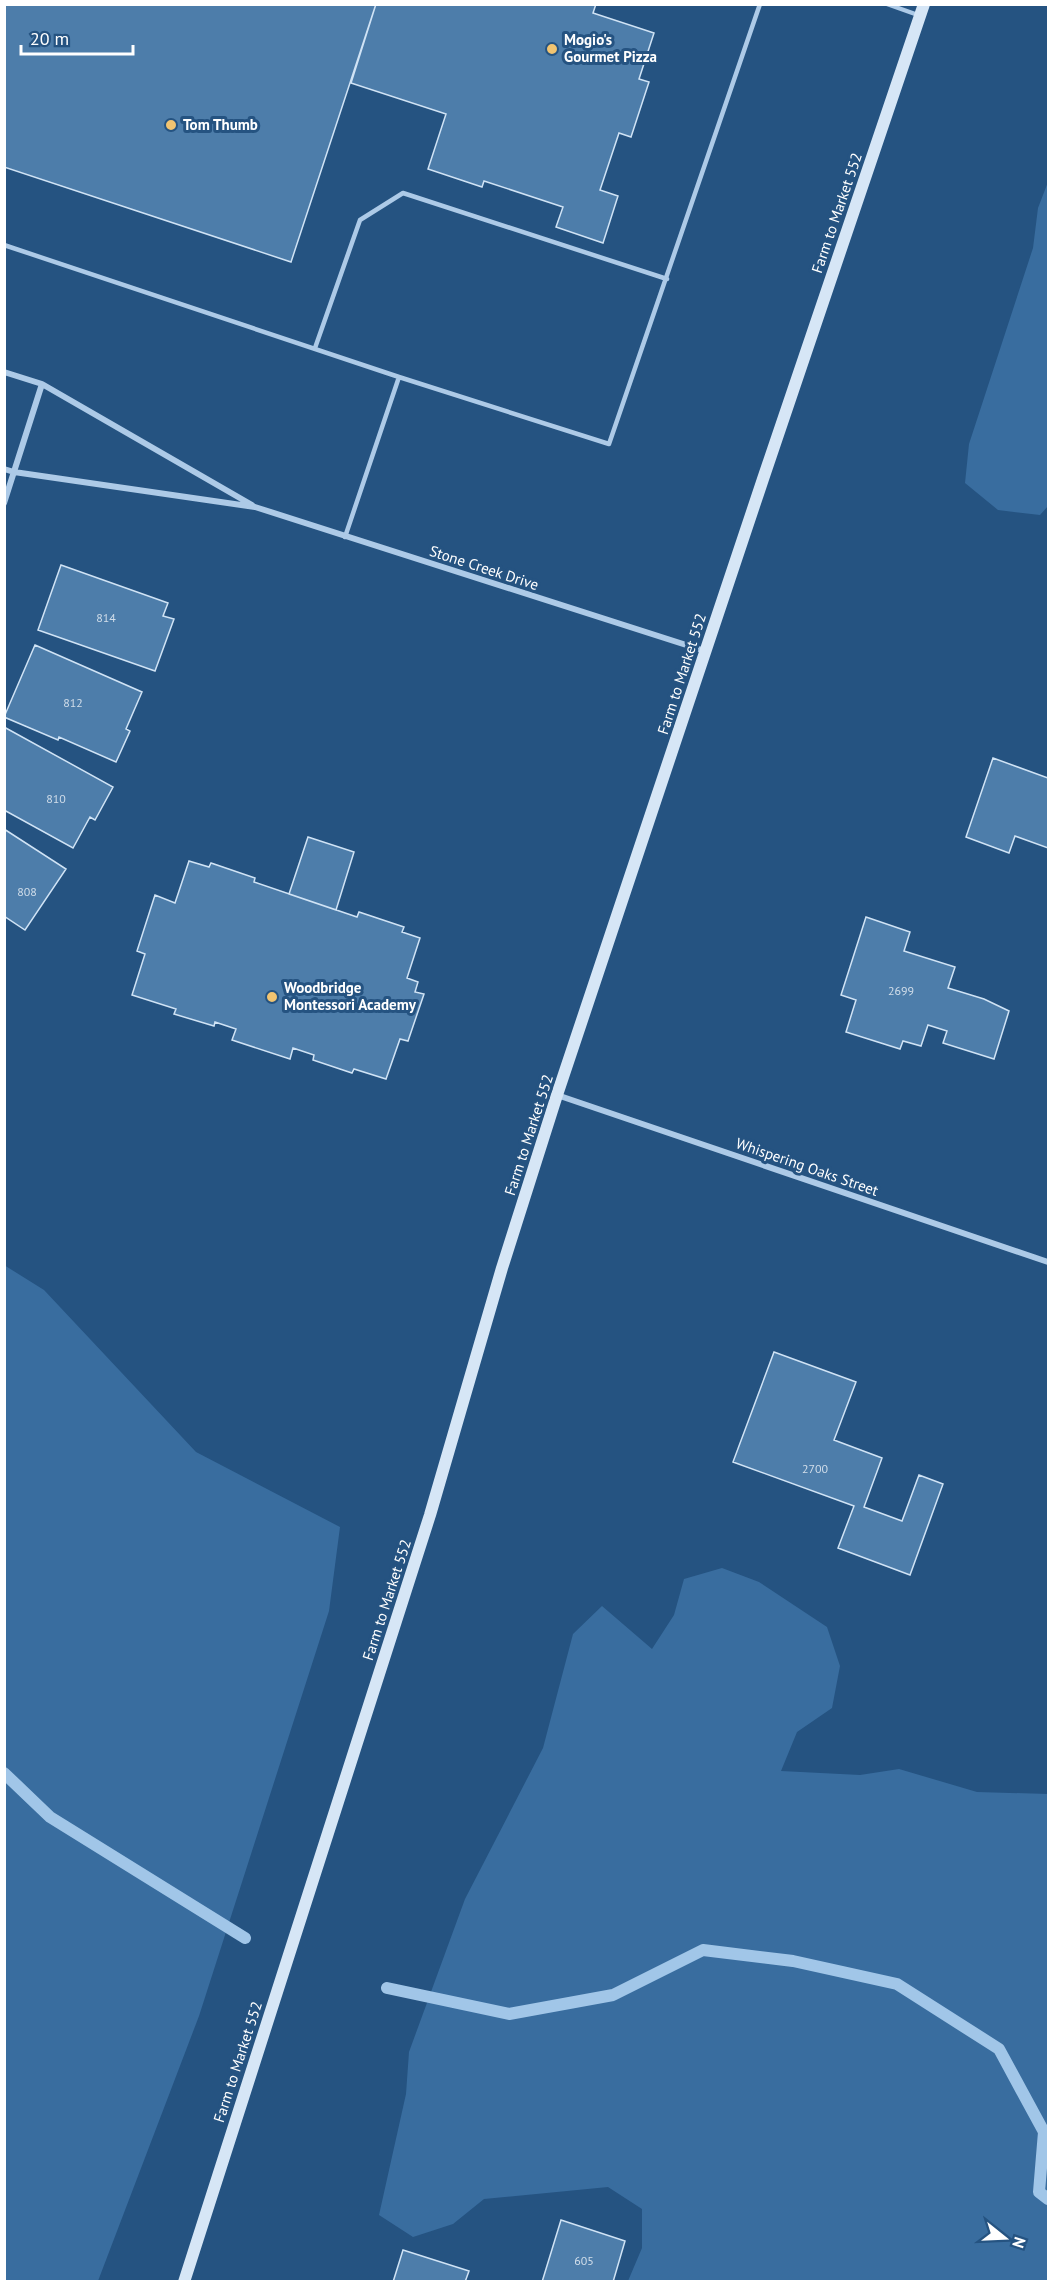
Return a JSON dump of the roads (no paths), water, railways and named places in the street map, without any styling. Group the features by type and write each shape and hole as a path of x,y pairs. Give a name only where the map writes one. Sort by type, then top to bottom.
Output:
{"main road":[{"name":"Farm to Market 552","path":"184,2282 430,1515 502,1268 557,1095 922,10"}],"street":[{"name":"Stone Creek Drive","path":"4,372 42,384 255,507"},
{"path":"4,503 42,384"},
{"name":"Stone Creek Drive","path":"4,469 255,507 705,651"},
{"name":"Whispering Oaks Street","path":"557,1095 1048,1262"}],"lane":[{"path":"4,245 399,377 609,444 760,4"},
{"path":"887,4 922,10"},
{"path":"315,348 360,220 403,193 667,279"},
{"path":"345,537 399,377"}],"waterway":[{"path":"4,1773 50,1817 245,1938"},
{"path":"387,1988 509,2014 613,1995 703,1950 793,1961 897,1984 999,2049 1044,2132 1039,2192 1048,2199"}],"place":[{"name":"Mogio's Gourmet Pizza","path":"552,49"},
{"name":"Tom Thumb","path":"171,125"},
{"name":"Woodbridge Montessori Academy","path":"272,997"}]}
